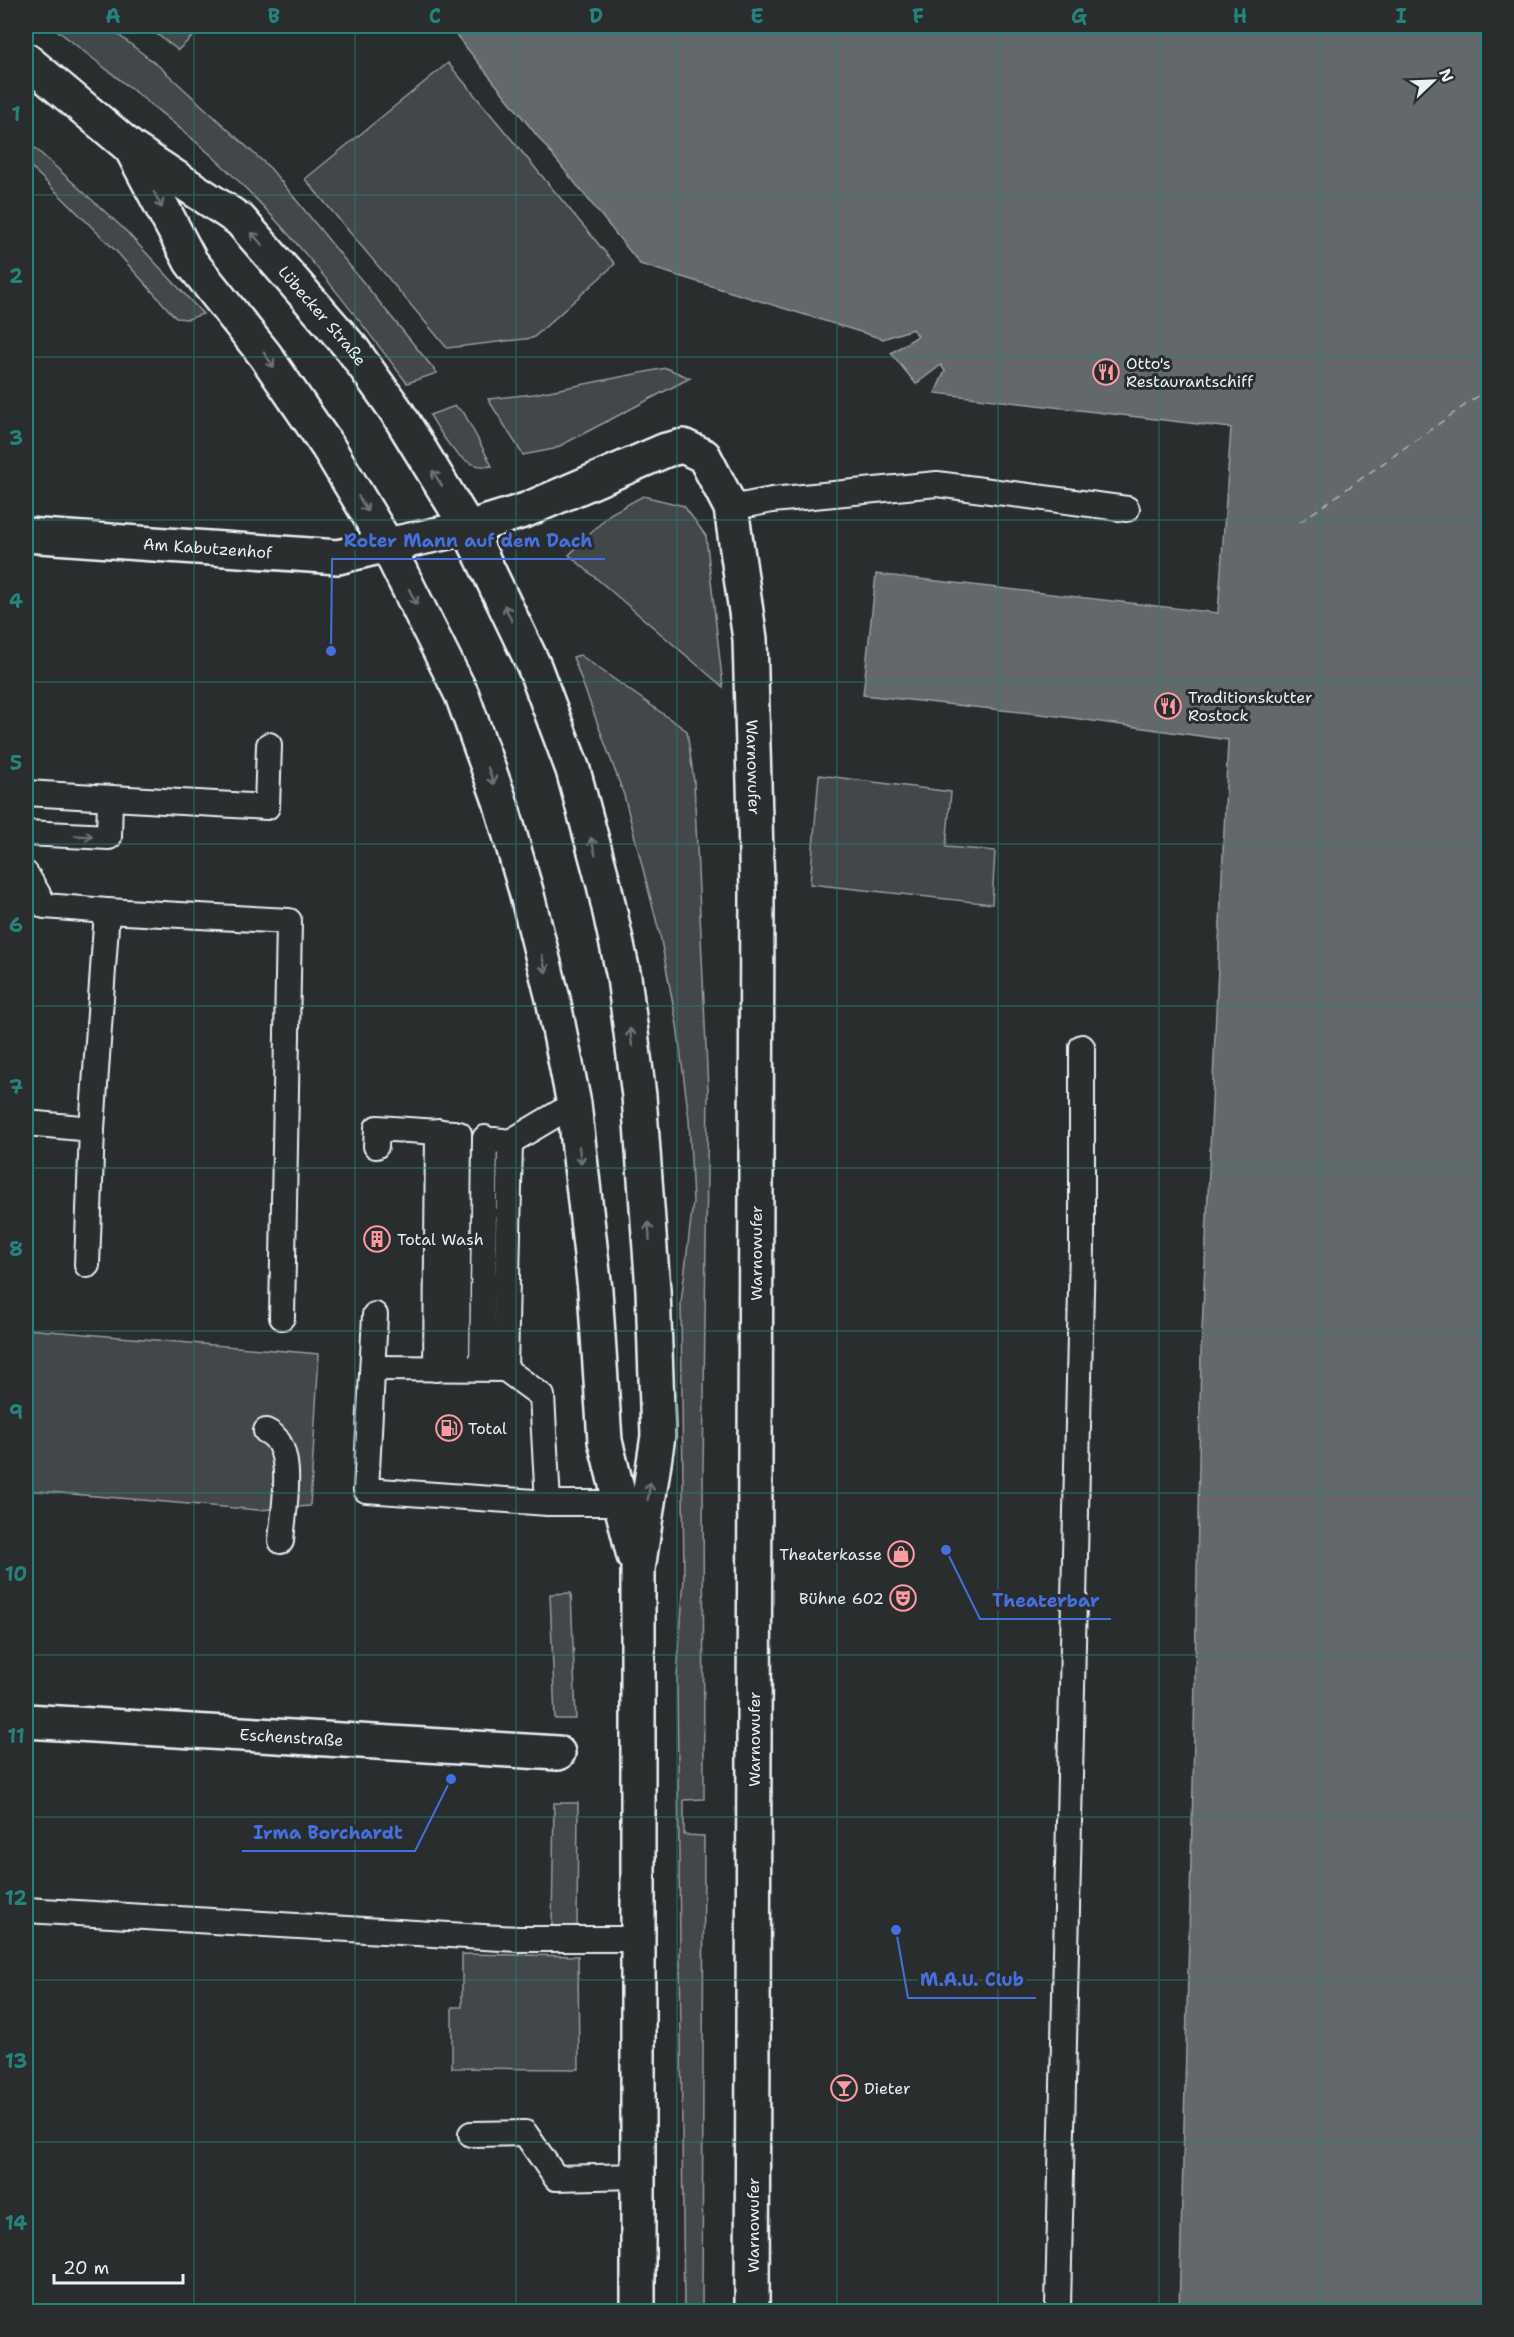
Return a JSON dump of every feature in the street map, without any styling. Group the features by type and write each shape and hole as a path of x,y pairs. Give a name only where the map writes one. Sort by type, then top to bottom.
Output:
{"main road":[{"name":"Lübecker Straße","path":"26,60 131,148 240,220 303,290 353,351 397,412 468,528"},
{"name":"Lübecker Straße","path":"131,148 191,262 265,355 328,447 387,545"},
{"name":"Warnowufer","path":"387,545 468,528 526,510 666,450 683,446 704,456 731,508 750,639 757,891 753,2312"},
{"path":"468,528 534,666 569,760 604,885 624,977 639,1096 652,1290 658,1436 638,1569 636,1939 638,2312"},
{"name":"Am Kabutzenhof","path":"26,535 338,557 387,545"},
{"path":"387,545 462,695 500,801 526,891 574,1104 595,1290 605,1440 638,1569"},
{"name":"Eschenstraße","path":"26,1721 558,1753"}],"lane":[{"path":"731,508 772,500 937,484 1127,509"},
{"path":"26,793 267,807 269,745"},
{"path":"26,833 110,837 110,799"},
{"path":"26,874 45,906 289,921 282,1317"},
{"path":"87,1265 92,1129 107,911"},
{"path":"1058,2306 1082,1225 1082,1047"},
{"path":"376,1146 377,1128 448,1133 510,1143 574,1104"},
{"path":"26,1124 92,1129"},
{"path":"447,1368 448,1133"},
{"path":"485,1138 494,1368"},
{"path":"494,1368 510,1143"},
{"path":"375,1315 366,1490 548,1503 621,1503"},
{"path":"374,1368 494,1368 542,1396 548,1503"},
{"path":"266,1431 281,1445 285,1463 281,1540"},
{"path":"26,1910 518,1939 636,1939"},
{"path":"471,2134 525,2133 556,2178 637,2176"}],"shaded area":[{"path":"52,26 107,26 160,67 271,169 437,373 407,383 314,264 238,181 173,122"},
{"path":"146,26 204,26 178,50"},
{"path":"449,26 1488,26 1488,2311 1179,2311 1193,1786 1201,1353 1228,740 1058,716 863,695 876,574 1218,613 1231,428 935,393 945,371 941,365 916,384 891,353 918,336 913,329 883,339 640,264"},
{"path":"448,63 615,264 533,338 447,348 305,179"},
{"path":"26,140 124,229 203,314 188,319 176,318 116,251 26,162"},
{"path":"666,368 690,378 554,449 523,455 488,399 534,394"},
{"path":"455,406 464,413 492,466 481,466 462,458 447,443 430,415"},
{"path":"643,496 684,506 706,536 723,687 569,555 610,514"},
{"path":"580,655 687,731 694,782 708,1090 703,1469 704,1799 684,1800 684,1835 704,1836 702,2311 684,2311 677,1677 684,1579 681,1303 693,1202 689,1119 677,1025 660,935 624,795 573,657"},
{"path":"819,775 951,792 946,847 995,851 992,904 810,884"},
{"path":"26,1329 319,1354 310,1506 258,1510 26,1490"},
{"path":"571,1593 576,1719 555,1719 550,1594"},
{"path":"554,1803 578,1803 577,1926 552,1926"},
{"path":"462,1954 578,1956 579,2069 452,2068 452,2007 462,2007"}],"ferry route":[{"path":"1300,522 1488,389"}],"place":[{"name":"Otto's Restaurantschiff","path":"1106,372"},
{"name":"Roter Mann auf dem Dach","path":"331,651"},
{"name":"Traditionskutter Rostock","path":"1168,706"},
{"name":"Total Wash","path":"377,1239"},
{"name":"Total","path":"449,1428"},
{"name":"Theaterbar","path":"946,1550"},
{"name":"Theaterkasse","path":"901,1554"},
{"name":"Bühne 602","path":"903,1598"},
{"name":"Irma Borchardt","path":"451,1779"},
{"name":"M.A.U. Club","path":"896,1930"},
{"name":"Dieter","path":"844,2088"}]}
